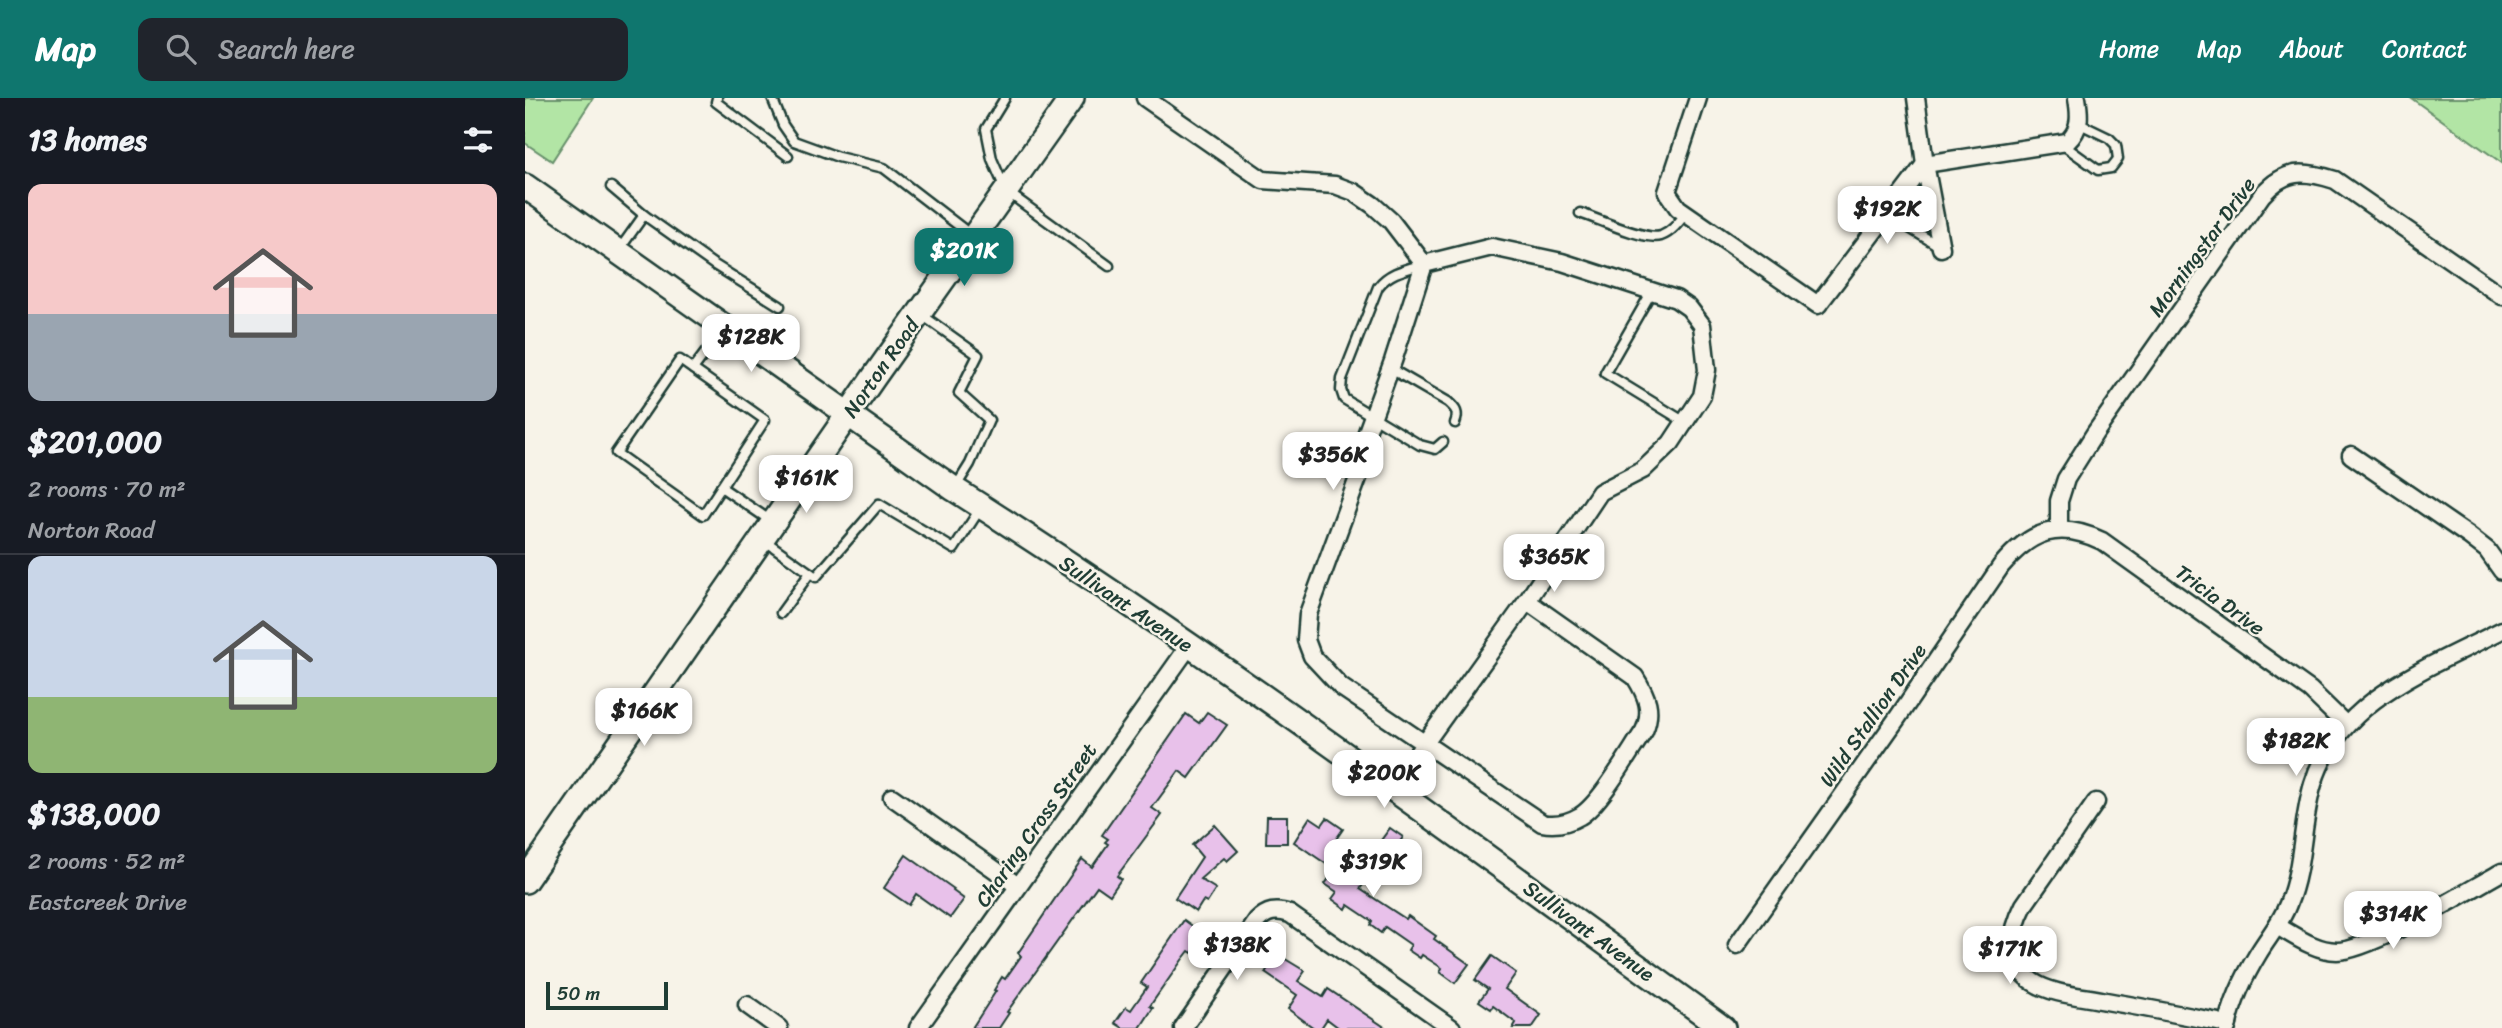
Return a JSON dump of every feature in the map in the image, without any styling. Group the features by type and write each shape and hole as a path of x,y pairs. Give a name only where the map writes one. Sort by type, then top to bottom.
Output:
{"street":[{"name":"Norton Road","path":"525,881 919,313 1072,98"},
{"path":"1145,98 1263,180 1335,186 1354,192 1391,221 1424,264"},
{"path":"1697,98 1667,192 1678,208 1818,305 1925,164 2062,144 2075,134 2080,124 2077,98"},
{"path":"1916,98 1941,248"},
{"name":"Morningstar Drive","path":"2059,530 2059,501 2066,479 2095,433 2262,195 2271,185 2283,178 2309,172 2335,180 2502,296"},
{"name":"Sullivant Avenue","path":"525,186 848,416 1189,646 1723,1028"},
{"path":"1392,789 1527,601 1600,492 1643,470 1671,443 1702,396 1707,370 1702,325 1689,308 1676,299 1562,262 1492,247 1424,264"},
{"path":"1424,264 1367,432 1358,478 1308,614 1306,640 1311,656 1341,687 1542,823 1566,823 1582,815 1599,796 1650,719 1644,692 1635,677 1527,601"},
{"path":"2351,455 2469,536 2487,550 2502,571"},
{"name":"Tricia Drive","path":"2059,530 2075,531 2102,541 2310,690 2346,725"},
{"name":"Wild Stallion Drive","path":"1737,945 1896,720 2000,566 2015,549 2032,538 2059,530"},
{"path":"2096,802 2017,918 2012,932 2012,946 2019,966 2034,982 2061,992 2227,1026 2245,976 2290,901 2299,870 2313,783 2322,762 2346,725 2389,688 2502,630"},
{"name":"Charing Cross Street","path":"918,1028 1189,646"},
{"path":"892,797 1018,886"},
{"path":"2277,926 2323,949 2352,949 2425,915 2502,872"},
{"path":"1183,1028 1257,921 1271,912 1281,911 1290,914 1453,1028"},
{"path":"747,1005 779,1028"}],"lane":[{"path":"717,98 716,102 788,156"},
{"path":"772,98 783,125 794,141 838,157 884,168 974,237"},
{"path":"1005,98 986,129 992,159 1006,191 1109,265"},
{"path":"2062,144 2098,170 2111,168 2118,159 2116,145 2109,138 2080,124"},
{"path":"611,187 644,215 713,264 780,306"},
{"path":"1580,213 1655,237 1674,228 1686,213"},
{"path":"617,252 644,215"},
{"path":"1888,215 1941,248"},
{"path":"1424,264 1395,272 1378,287 1342,379 1341,390 1344,399 1427,449 1436,449 1443,442"},
{"path":"1652,291 1605,373 1685,422"},
{"path":"919,313 978,355 959,393 989,420 970,464 954,489"},
{"path":"693,369 724,328"},
{"path":"680,360 765,420 721,487 703,514 616,453 680,360"},
{"path":"1390,369 1448,402 1456,409 1458,416 1455,423"},
{"path":"721,487 816,577 879,504 954,549 982,507"},
{"path":"781,613 810,573"}],"green space":[{"path":"525,98 593,98 552,161 525,143"},
{"path":"2411,98 2502,98 2502,163"}],"building":[{"path":"1207,712 1227,725 1189,778 1179,771 1152,808 1162,815 1117,876 1121,879 1110,895 1097,886 1007,1012 1009,1013 999,1028 972,1028 1002,977 1005,979 1021,956 1018,953 1082,859 1092,867 1108,844 1105,842 1108,839 1102,835 1186,714 1199,723"},
{"path":"1267,816 1287,816 1287,843 1266,843"},
{"path":"1310,817 1322,825 1327,818 1343,829 1330,848 1370,875 1360,889 1406,919 1408,916 1469,964 1455,983 1440,972 1442,968 1422,955 1420,958 1408,950 1411,945 1385,927 1381,933 1370,925 1372,921 1348,905 1346,909 1332,899 1337,892 1325,884 1335,870 1294,842"},
{"path":"1215,825 1238,851 1227,861 1224,858 1200,879 1216,889 1207,903 1203,901 1196,912 1175,898 1202,857 1192,845"},
{"path":"1390,828 1403,837 1393,853 1379,843"},
{"path":"906,855 964,899 950,918 916,894 909,905 884,888"},
{"path":"1184,920 1205,935 1192,953 1189,951 1182,960 1150,1006 1153,1008 1140,1028 1123,1028 1115,1023 1126,1007 1131,1010 1147,987 1141,983"},
{"path":"1277,954 1305,971 1298,981 1323,997 1328,989 1386,1028 1339,1028 1327,1019 1321,1028 1314,1028 1288,1009 1297,995 1265,973"},
{"path":"1492,956 1516,973 1505,989 1541,1015 1532,1028 1513,1028 1516,1023 1493,1006 1491,1009 1479,1001 1488,989 1475,980"}]}
